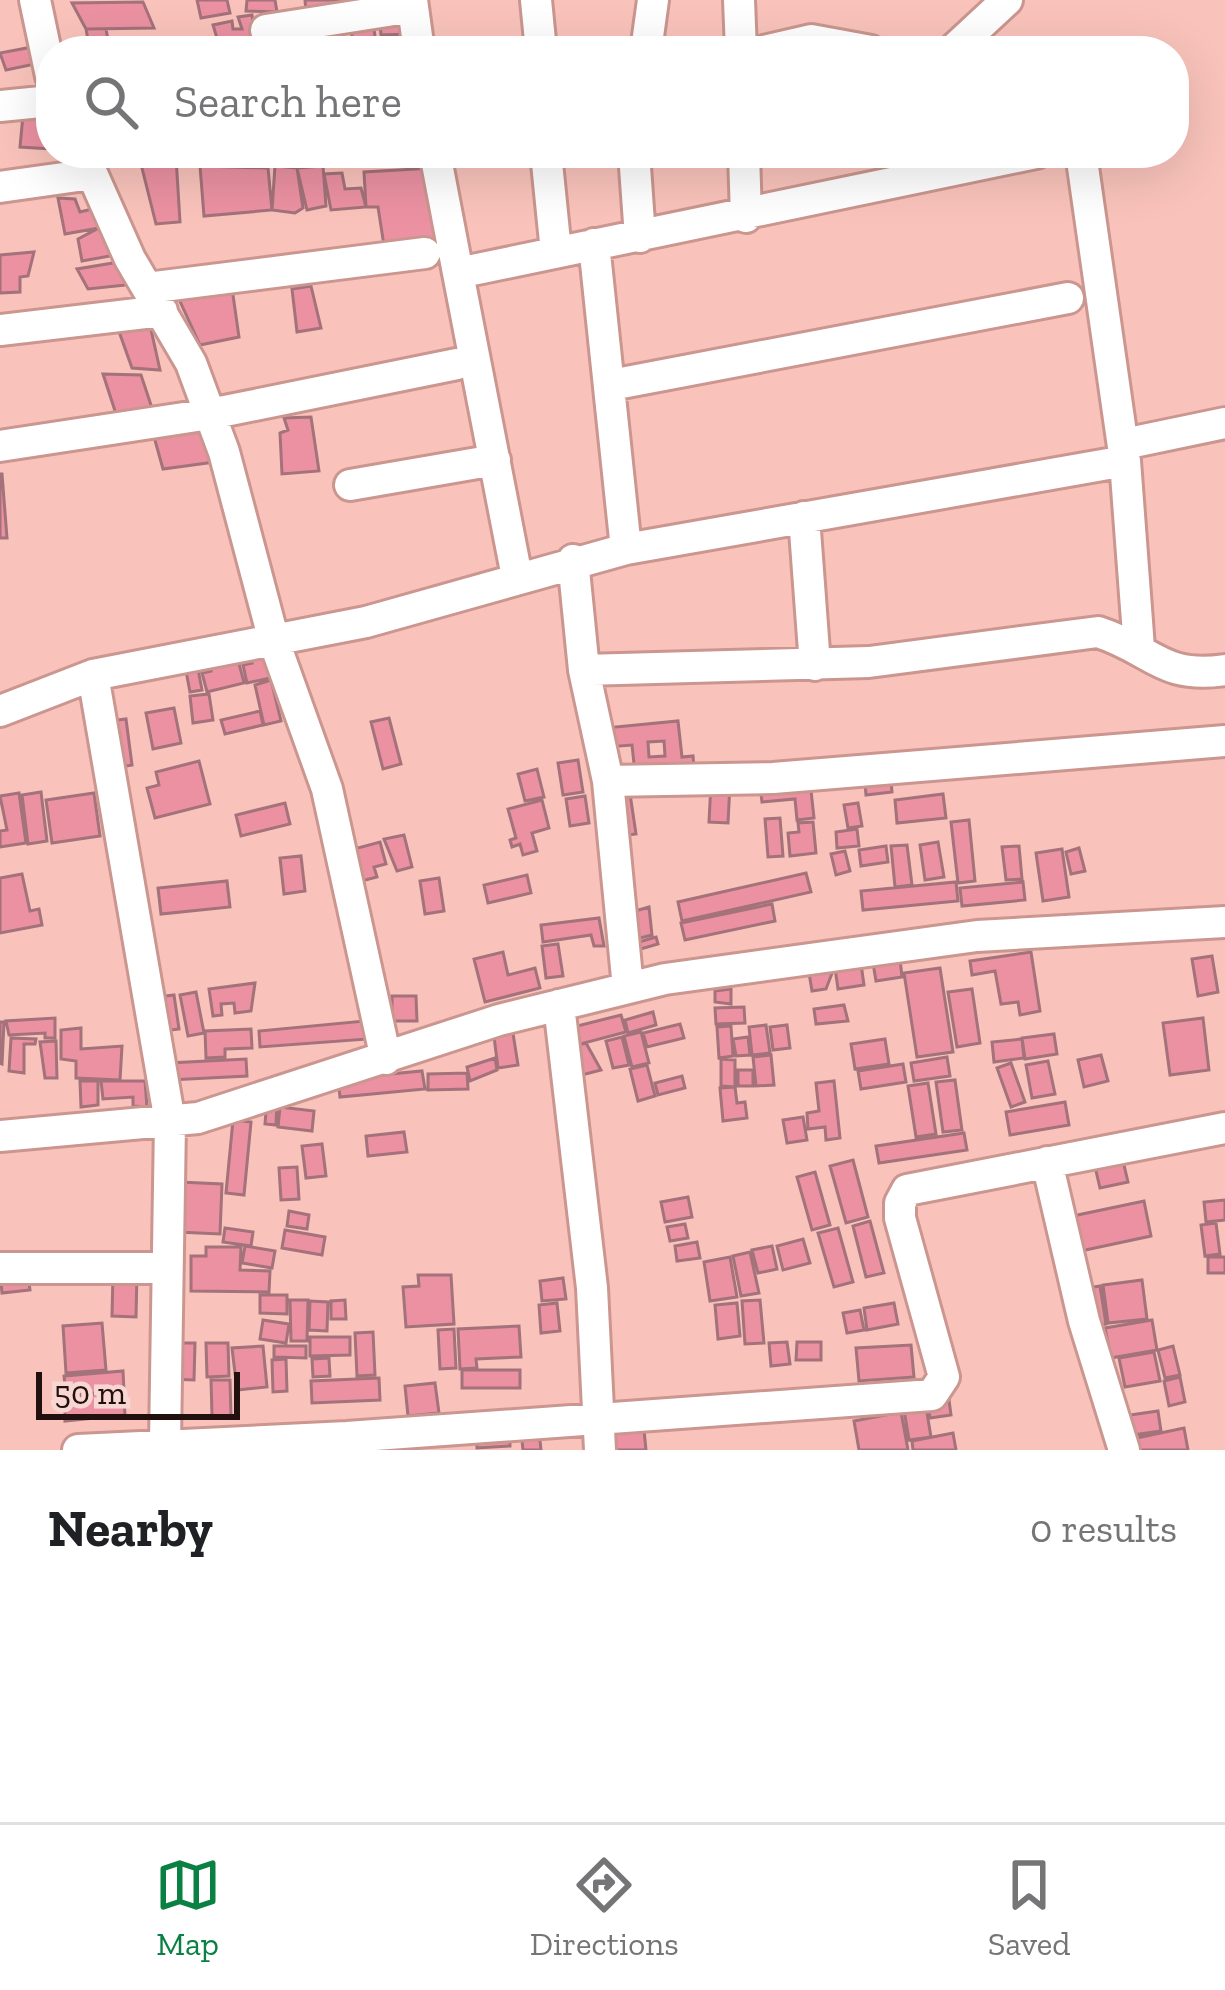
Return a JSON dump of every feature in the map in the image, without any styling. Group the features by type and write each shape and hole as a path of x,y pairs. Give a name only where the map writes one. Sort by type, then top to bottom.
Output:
{"street":[{"path":"35,0 43,36"},
{"path":"536,0 540,36"},
{"path":"648,36 653,0"},
{"path":"739,0 740,36"},
{"path":"968,36 1007,0"},
{"path":"266,30 412,3 417,36"},
{"path":"0,106 36,102"},
{"path":"0,188 72,168"},
{"path":"89,168 210,414 274,641 327,789 386,1059"},
{"path":"439,168 518,577"},
{"path":"548,168 556,252"},
{"path":"635,168 640,237"},
{"path":"744,168 746,217"},
{"path":"458,273 746,217 946,168"},
{"path":"1083,168 1124,453 1138,648"},
{"path":"594,244 626,549"},
{"path":"0,331 154,299 425,253"},
{"path":"611,385 1068,298"},
{"path":"0,446 210,414 457,364"},
{"path":"0,711 93,675 423,607 573,560 1124,453 1225,423"},
{"path":"350,484 495,460"},
{"path":"804,517 815,665"},
{"path":"573,560 584,670 608,781 628,988"},
{"path":"584,670 815,665 1098,632 1188,675 1225,670"},
{"path":"93,675 170,1122 165,1442"},
{"path":"608,781 773,778 1225,741"},
{"path":"0,1136 170,1122 277,1096 559,1005 628,988 863,947 1225,922"},
{"path":"559,1005 592,1288 599,1435"},
{"path":"78,1450 165,1442 346,1443 599,1435 932,1395 944,1377 901,1219 903,1195 1225,1128"},
{"path":"1047,1162 1080,1306 1124,1450"},
{"path":"0,1268 167,1268"}],"building":[{"path":"197,0 227,0 230,13 201,18"},
{"path":"247,0 275,0 277,12 246,11"},
{"path":"305,0 353,0 354,14 307,22"},
{"path":"143,2 154,28 86,29 72,3"},
{"path":"252,15 255,36 216,36 213,25 232,21 233,29 242,29 238,17"},
{"path":"411,22 412,34 381,35 380,24"},
{"path":"86,29 106,29 107,36 87,36"},
{"path":"351,29 374,29 375,36 352,36"},
{"path":"32,47 36,64 6,70 0,53"},
{"path":"36,113 36,148 20,147 23,115"},
{"path":"142,168 177,168 180,222 156,224"},
{"path":"200,168 268,168 272,210 204,216"},
{"path":"275,168 297,168 303,208 295,213 272,210"},
{"path":"297,168 323,168 326,206 307,210"},
{"path":"433,168 441,253 385,252 378,207 366,207 364,172"},
{"path":"342,173 345,189 361,188 366,207 331,210 324,174"},
{"path":"58,198 75,199 80,212 96,208 99,228 65,234"},
{"path":"99,228 121,254 82,261 78,239"},
{"path":"34,252 28,276 20,277 20,292 0,293 0,255"},
{"path":"119,262 126,285 88,289 77,269"},
{"path":"311,286 321,328 297,332 292,289"},
{"path":"232,288 239,337 200,345 178,297"},
{"path":"148,316 160,370 132,368 116,323"},
{"path":"103,374 141,375 153,411 117,417"},
{"path":"311,417 319,471 282,474 280,433 288,430 284,418"},
{"path":"209,429 215,462 163,469 153,433"},
{"path":"2,474 7,538 0,538"},
{"path":"267,645 275,677 247,683 243,665 252,663 249,650"},
{"path":"236,652 244,683 207,692 202,673 211,671 208,659"},
{"path":"197,664 202,690 190,692 185,666"},
{"path":"271,680 281,721 264,725 255,685"},
{"path":"209,694 213,720 193,723 190,696"},
{"path":"174,708 181,743 153,749 146,713"},
{"path":"260,711 263,725 225,734 221,720"},
{"path":"389,718 401,764 383,769 371,722"},
{"path":"126,719 132,765 115,768 109,721"},
{"path":"678,721 682,757 693,756 694,767 635,773 632,745 607,747 605,728","holes":["664,741 665,756 649,757 648,742"]},
{"path":"578,760 583,792 563,795 558,763"},
{"path":"199,761 210,804 155,818 147,788 159,785 156,772"},
{"path":"537,769 544,797 525,801 518,774"},
{"path":"890,772 892,792 866,795 864,774"},
{"path":"810,781 814,818 797,820 795,799 762,802 760,786"},
{"path":"711,783 730,784 728,823 709,822"},
{"path":"629,787 636,834 618,836 610,790"},
{"path":"41,792 47,841 28,844 22,795"},
{"path":"19,793 26,843 0,847 0,831 7,830 0,796"},
{"path":"94,793 100,836 52,843 46,800"},
{"path":"943,794 946,818 897,823 895,800"},
{"path":"585,796 589,823 570,826 566,799"},
{"path":"542,800 549,828 532,833 537,851 523,855 520,844 512,847 510,840 516,838 508,809"},
{"path":"285,803 290,824 241,836 236,815"},
{"path":"858,803 862,826 848,828 844,805"},
{"path":"780,818 783,856 768,857 765,819"},
{"path":"969,820 975,881 958,883 951,822"},
{"path":"813,822 816,853 790,856 788,833 799,832 798,823"},
{"path":"857,829 859,846 837,848 836,832"},
{"path":"404,835 412,867 397,871 384,839"},
{"path":"380,842 386,864 374,867 377,877 362,881 354,849"},
{"path":"938,842 944,877 925,880 920,845"},
{"path":"907,845 912,885 895,887 891,846"},
{"path":"886,846 888,862 861,866 859,850"},
{"path":"1019,846 1022,879 1006,880 1002,847"},
{"path":"1079,848 1085,871 1071,874 1066,852"},
{"path":"1062,849 1069,897 1043,901 1036,853"},
{"path":"845,851 850,871 836,875 831,854"},
{"path":"301,856 305,891 284,894 280,858"},
{"path":"806,873 811,892 682,921 678,902"},
{"path":"22,874 30,911 39,909 42,925 0,933 0,878"},
{"path":"527,875 531,893 488,903 484,885"},
{"path":"439,878 444,911 425,914 420,881"},
{"path":"227,881 230,907 161,914 158,888"},
{"path":"956,882 958,901 863,910 861,891"},
{"path":"1023,882 1025,900 962,906 960,888"},
{"path":"772,904 775,921 685,940 681,923"},
{"path":"649,907 652,935 632,940 625,914"},
{"path":"599,918 604,946 594,946 591,935 543,942 541,925"},
{"path":"656,937 658,944 634,951 632,944"},
{"path":"558,944 563,976 546,978 542,946"},
{"path":"859,950 864,985 838,989 833,954"},
{"path":"503,952 508,975 535,968 540,988 485,1002 474,959"},
{"path":"1031,952 1040,1011 1020,1015 1018,1002 1001,1004 995,971 972,975 970,961"},
{"path":"1212,956 1218,992 1198,996 1192,959"},
{"path":"900,959 902,977 876,981 873,963"},
{"path":"834,968 826,989 812,991 809,973"},
{"path":"940,968 953,1052 917,1057 904,973"},
{"path":"255,983 251,1011 235,1013 234,1003 221,1004 222,1015 213,1016 209,989"},
{"path":"731,989 731,1004 715,1002 715,991"},
{"path":"972,989 980,1043 957,1047 948,992"},
{"path":"196,992 204,1033 188,1036 180,995"},
{"path":"174,995 179,1029 163,1031 158,997"},
{"path":"392,996 416,996 417,1021 392,1021"},
{"path":"844,1005 848,1021 816,1024 814,1009"},
{"path":"744,1007 745,1023 716,1024 715,1008"},
{"path":"653,1012 656,1025 628,1033 625,1020"},
{"path":"621,1015 626,1032 573,1046 569,1028"},
{"path":"55,1018 55,1038 45,1038 45,1033 9,1035 6,1021"},
{"path":"1203,1018 1209,1070 1170,1075 1163,1023"},
{"path":"364,1021 368,1039 260,1047 259,1031"},
{"path":"0,1022 4,1022 2,1064 0,1063"},
{"path":"680,1024 684,1038 647,1047 643,1033"},
{"path":"766,1025 770,1053 752,1055 749,1027"},
{"path":"787,1025 790,1048 773,1050 770,1027"},
{"path":"731,1026 733,1056 719,1058 717,1027"},
{"path":"512,1027 518,1065 498,1068 493,1029"},
{"path":"81,1028 81,1049 122,1046 120,1080 76,1078 76,1061 61,1059 61,1030"},
{"path":"251,1029 252,1048 225,1049 225,1057 206,1058 205,1031"},
{"path":"641,1032 649,1063 632,1067 624,1036"},
{"path":"1054,1034 1057,1054 1025,1059 1022,1038"},
{"path":"622,1037 629,1065 613,1068 606,1041"},
{"path":"748,1037 750,1055 736,1056 733,1039"},
{"path":"11,1038 36,1039 35,1044 24,1044 24,1073 9,1071"},
{"path":"885,1039 889,1064 855,1069 851,1044"},
{"path":"1022,1039 1024,1058 994,1062 992,1042"},
{"path":"56,1041 57,1078 45,1078 40,1042"},
{"path":"586,1043 601,1070 578,1076 571,1047"},
{"path":"771,1055 774,1085 756,1086 753,1057"},
{"path":"1101,1055 1108,1081 1084,1087 1078,1060"},
{"path":"947,1057 950,1076 914,1081 911,1063"},
{"path":"495,1058 497,1070 470,1081 467,1067"},
{"path":"246,1059 247,1076 170,1080 169,1063"},
{"path":"721,1059 735,1060 735,1087 721,1086"},
{"path":"1048,1061 1055,1094 1032,1098 1026,1065"},
{"path":"1011,1063 1025,1102 1011,1107 997,1068"},
{"path":"903,1064 906,1082 861,1089 858,1071"},
{"path":"647,1065 655,1096 638,1101 630,1069"},
{"path":"738,1070 753,1070 753,1086 738,1086"},
{"path":"422,1071 425,1089 340,1097 338,1079"},
{"path":"467,1073 468,1089 428,1090 428,1074"},
{"path":"682,1076 685,1088 658,1095 655,1083"},
{"path":"955,1080 962,1130 943,1132 936,1082"},
{"path":"80,1081 98,1081 98,1105 81,1107"},
{"path":"101,1081 145,1081 147,1107 133,1106 133,1097 103,1099"},
{"path":"834,1081 840,1138 826,1140 825,1127 808,1129 807,1113 819,1111 816,1083"},
{"path":"928,1083 936,1134 916,1137 908,1086"},
{"path":"735,1087 737,1103 745,1102 747,1118 723,1121 720,1088"},
{"path":"267,1099 277,1100 276,1125 265,1124"},
{"path":"1065,1102 1069,1125 1010,1135 1006,1112"},
{"path":"280,1107 314,1111 312,1131 278,1127"},
{"path":"803,1117 807,1140 787,1143 783,1120"},
{"path":"233,1120 251,1122 244,1195 226,1193"},
{"path":"404,1132 407,1152 368,1156 366,1136"},
{"path":"964,1133 967,1150 879,1163 876,1146"},
{"path":"322,1144 326,1176 306,1178 302,1146"},
{"path":"1120,1148 1128,1182 1100,1188 1092,1154"},
{"path":"853,1160 868,1217 846,1223 830,1166"},
{"path":"297,1167 299,1199 281,1200 279,1168"},
{"path":"815,1172 830,1225 812,1230 797,1177"},
{"path":"179,1182 222,1184 220,1234 177,1232"},
{"path":"688,1197 692,1217 665,1222 661,1202"},
{"path":"1225,1200 1225,1220 1206,1222 1204,1202"},
{"path":"1144,1201 1151,1236 1081,1251 1073,1216"},
{"path":"289,1211 309,1215 307,1229 287,1226"},
{"path":"870,1221 884,1273 866,1277 853,1226"},
{"path":"1216,1223 1220,1254 1205,1256 1201,1225"},
{"path":"685,1224 688,1238 670,1241 667,1227"},
{"path":"225,1228 253,1232 251,1246 223,1242"},
{"path":"838,1228 853,1282 834,1287 818,1233"},
{"path":"285,1230 325,1237 322,1255 282,1248"},
{"path":"803,1239 810,1263 783,1270 777,1246"},
{"path":"697,1242 700,1258 677,1261 675,1246"},
{"path":"245,1246 275,1251 272,1268 242,1263"},
{"path":"772,1246 777,1269 758,1273 752,1250"},
{"path":"206,1247 241,1247 240,1270 270,1271 269,1292 191,1291 191,1256 206,1256"},
{"path":"750,1252 759,1293 741,1296 733,1256"},
{"path":"730,1257 737,1297 710,1301 704,1262"},
{"path":"1208,1257 1225,1257 1225,1273 1208,1273"},
{"path":"27,1270 30,1290 2,1293 0,1273"},
{"path":"113,1273 137,1273 136,1317 112,1316"},
{"path":"418,1275 451,1275 454,1324 406,1327 403,1287 419,1286"},
{"path":"563,1278 566,1299 542,1301 540,1281"},
{"path":"1142,1280 1147,1319 1108,1323 1103,1285"},
{"path":"1100,1286 1106,1324 1089,1327 1082,1289"},
{"path":"260,1295 287,1295 287,1314 260,1313"},
{"path":"290,1300 308,1300 307,1341 291,1341"},
{"path":"345,1300 346,1319 331,1319 331,1301"},
{"path":"760,1300 764,1343 745,1344 742,1301"},
{"path":"310,1301 328,1302 327,1331 309,1330"},
{"path":"557,1303 560,1331 541,1333 539,1305"},
{"path":"737,1303 740,1336 718,1339 715,1305"},
{"path":"894,1303 898,1324 867,1330 864,1308"},
{"path":"860,1310 864,1330 847,1333 843,1313"},
{"path":"263,1320 289,1324 286,1343 260,1339"},
{"path":"1152,1320 1157,1350 1111,1358 1105,1328"},
{"path":"102,1323 106,1370 66,1373 63,1326"},
{"path":"519,1326 521,1357 476,1359 477,1368 460,1369 458,1329"},
{"path":"454,1329 456,1368 440,1369 438,1330"},
{"path":"373,1332 375,1375 357,1376 355,1333"},
{"path":"310,1337 350,1337 350,1355 310,1356"},
{"path":"787,1342 790,1364 771,1366 769,1343"},
{"path":"797,1342 821,1342 821,1360 796,1360"},
{"path":"168,1343 195,1343 194,1380 167,1379"},
{"path":"206,1343 228,1343 229,1376 207,1377"},
{"path":"911,1345 914,1377 859,1381 856,1348"},
{"path":"263,1346 267,1387 237,1390 232,1348"},
{"path":"274,1346 306,1346 306,1358 274,1357"},
{"path":"1173,1346 1180,1375 1165,1378 1158,1350"},
{"path":"1154,1352 1160,1381 1125,1387 1119,1358"},
{"path":"329,1358 330,1376 313,1377 312,1359"},
{"path":"286,1359 287,1391 273,1392 272,1360"},
{"path":"462,1370 520,1370 520,1388 462,1388"},
{"path":"123,1371 124,1391 66,1395 64,1376"},
{"path":"1180,1377 1185,1402 1169,1406 1164,1381"},
{"path":"379,1378 380,1400 312,1403 311,1381"},
{"path":"211,1380 230,1380 231,1416 212,1416"},
{"path":"435,1383 439,1413 408,1416 405,1386"},
{"path":"106,1394 109,1399 124,1399 125,1415 65,1421 65,1405 81,1404 81,1395"},
{"path":"949,1400 951,1415 930,1418 928,1403"},
{"path":"926,1407 931,1437 909,1440 904,1410"},
{"path":"1158,1411 1161,1431 1133,1435 1130,1415"},
{"path":"901,1412 908,1450 859,1450 854,1421"},
{"path":"1184,1428 1188,1450 1134,1450 1132,1439"},
{"path":"510,1429 510,1446 477,1448 476,1431"},
{"path":"644,1430 646,1450 610,1450 608,1432"},
{"path":"539,1431 541,1450 523,1450 521,1432"},
{"path":"953,1433 956,1450 913,1450 912,1441"}]}
